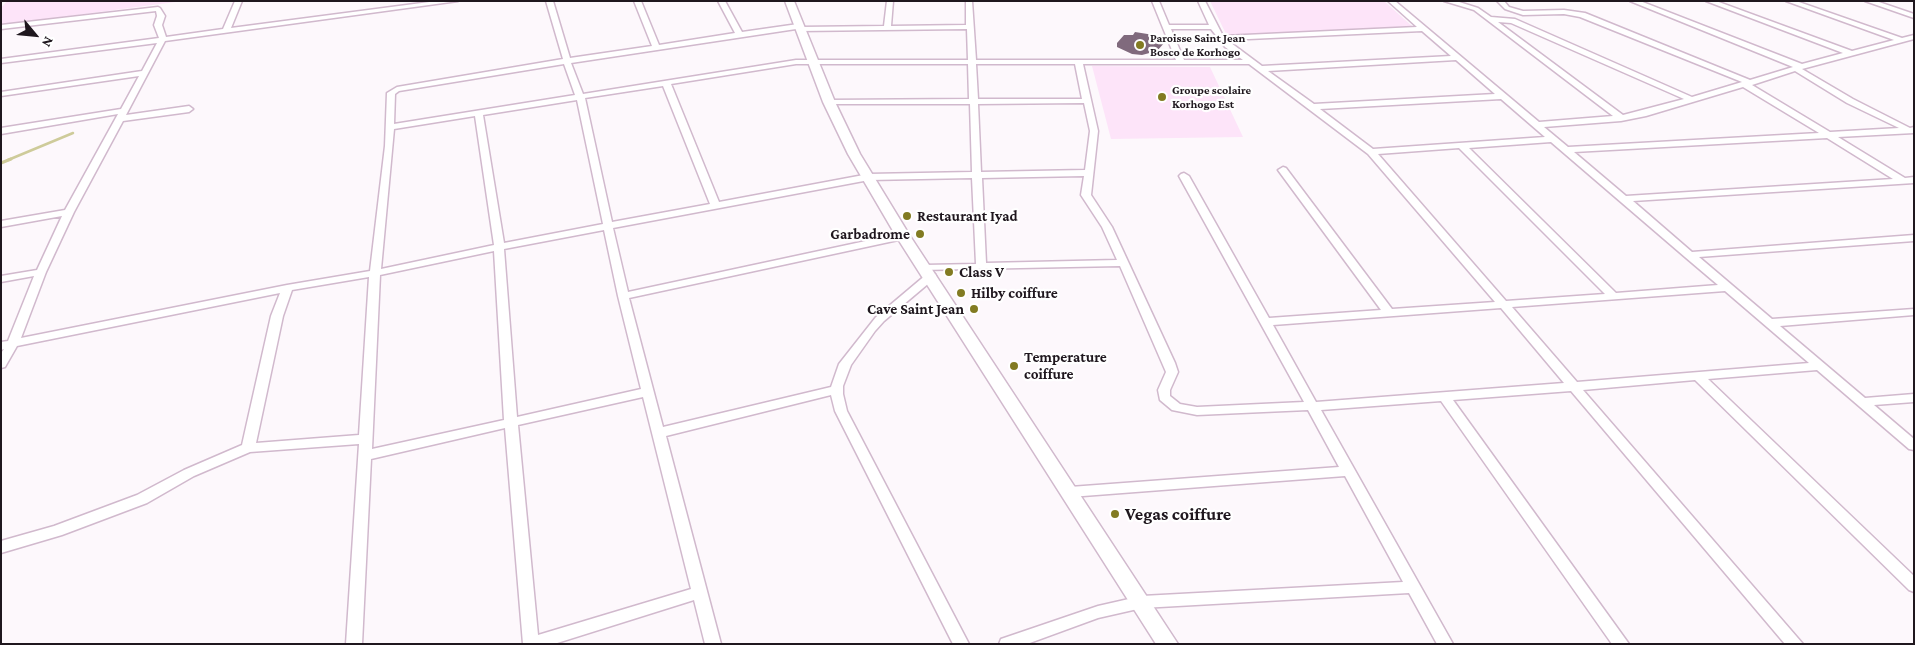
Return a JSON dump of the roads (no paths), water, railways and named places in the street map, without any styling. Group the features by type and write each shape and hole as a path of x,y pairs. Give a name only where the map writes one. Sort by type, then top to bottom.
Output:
{"street":[{"path":"226,31 239,1"},
{"path":"388,10 390,1"},
{"path":"1,61 455,1"},
{"path":"549,1 566,60 580,96 623,296 713,644"},
{"path":"637,1 658,48"},
{"path":"721,1 740,35"},
{"path":"789,1 843,134 903,236 1168,644"},
{"path":"887,28 890,1"},
{"path":"969,1 982,266"},
{"path":"1155,1 1180,62"},
{"path":"1201,1 1221,38 1255,66 1371,152 1795,644"},
{"path":"1391,1 1914,446"},
{"path":"1447,1 1469,6 1489,19 1621,118"},
{"path":"1500,1 1507,8 1523,12 1564,12 1582,15 1749,84 1914,188"},
{"path":"1633,1 1798,68 1850,101 1911,130"},
{"path":"1709,1 1852,54"},
{"path":"1789,1 1901,40"},
{"path":"1868,1 1914,16"},
{"path":"1,27 158,9 161,16 158,25 163,39"},
{"path":"1489,19 1512,21 1693,100"},
{"path":"354,644 375,273 390,127 391,93 397,89 566,60 799,28 971,27"},
{"path":"1166,27 1214,27"},
{"path":"1221,38 1424,29"},
{"path":"1538,126 1621,118 1693,100 1798,68 1914,37"},
{"path":"1,364 13,344 41,272 69,212 163,39"},
{"path":"390,127 479,114 768,65 813,62 1078,61 1180,62 1255,66 1458,58"},
{"path":"1078,61 1094,132 1086,195 1107,227 1170,362 1172,372 1164,390 1164,397 1169,403 1187,410 1197,411 1312,406 1573,387 1820,366"},
{"path":"1,94 143,73"},
{"path":"666,82 715,205"},
{"path":"1312,107 1502,96"},
{"path":"829,102 1088,102"},
{"path":"1,130 121,115 189,109"},
{"path":"479,114 498,247 511,423 532,644 700,592"},
{"path":"1566,150 1911,130"},
{"path":"1371,152 1553,139"},
{"path":"1462,146 1614,297"},
{"path":"1283,170 1388,312"},
{"path":"1,346 287,288 375,273 498,247 869,177 1089,173"},
{"path":"1184,176 1445,644"},
{"path":"1625,200 1914,180"},
{"path":"1,224 69,212"},
{"path":"623,296 903,236"},
{"path":"1689,255 1914,238"},
{"path":"961,644 841,411 837,390 845,364 871,329 928,272 982,266 1123,263"},
{"path":"1,279 41,272"},
{"path":"248,448 277,316 287,288"},
{"path":"1265,322 1728,288"},
{"path":"1770,323 1914,312"},
{"path":"1699,377 1914,586"},
{"path":"658,434 837,390"},
{"path":"366,456 647,392"},
{"path":"1444,397 1621,644"},
{"path":"1862,402 1914,398"},
{"path":"1,547 57,531 142,499 189,473 248,448 365,439"},
{"path":"1070,492 1349,470"},
{"path":"1007,644 1098,612 1142,602 1413,587"}],"waterway":[{"path":"8,160 73,133"},
{"path":"1,163 11,159"}],"place":[{"name":"Paroisse Saint Jean Bosco de Korhogo","path":"1140,45"},
{"name":"Groupe scolaire Korhogo Est","path":"1162,97"},
{"name":"Restaurant Iyad","path":"907,216"},
{"name":"Garbadrome","path":"920,234"},
{"name":"Class V","path":"949,272"},
{"name":"Hilby coiffure","path":"961,293"},
{"name":"Cave Saint Jean","path":"974,309"},
{"name":"Temperature coiffure","path":"1014,366"},
{"name":"Vegas coiffure","path":"1115,514"}]}
